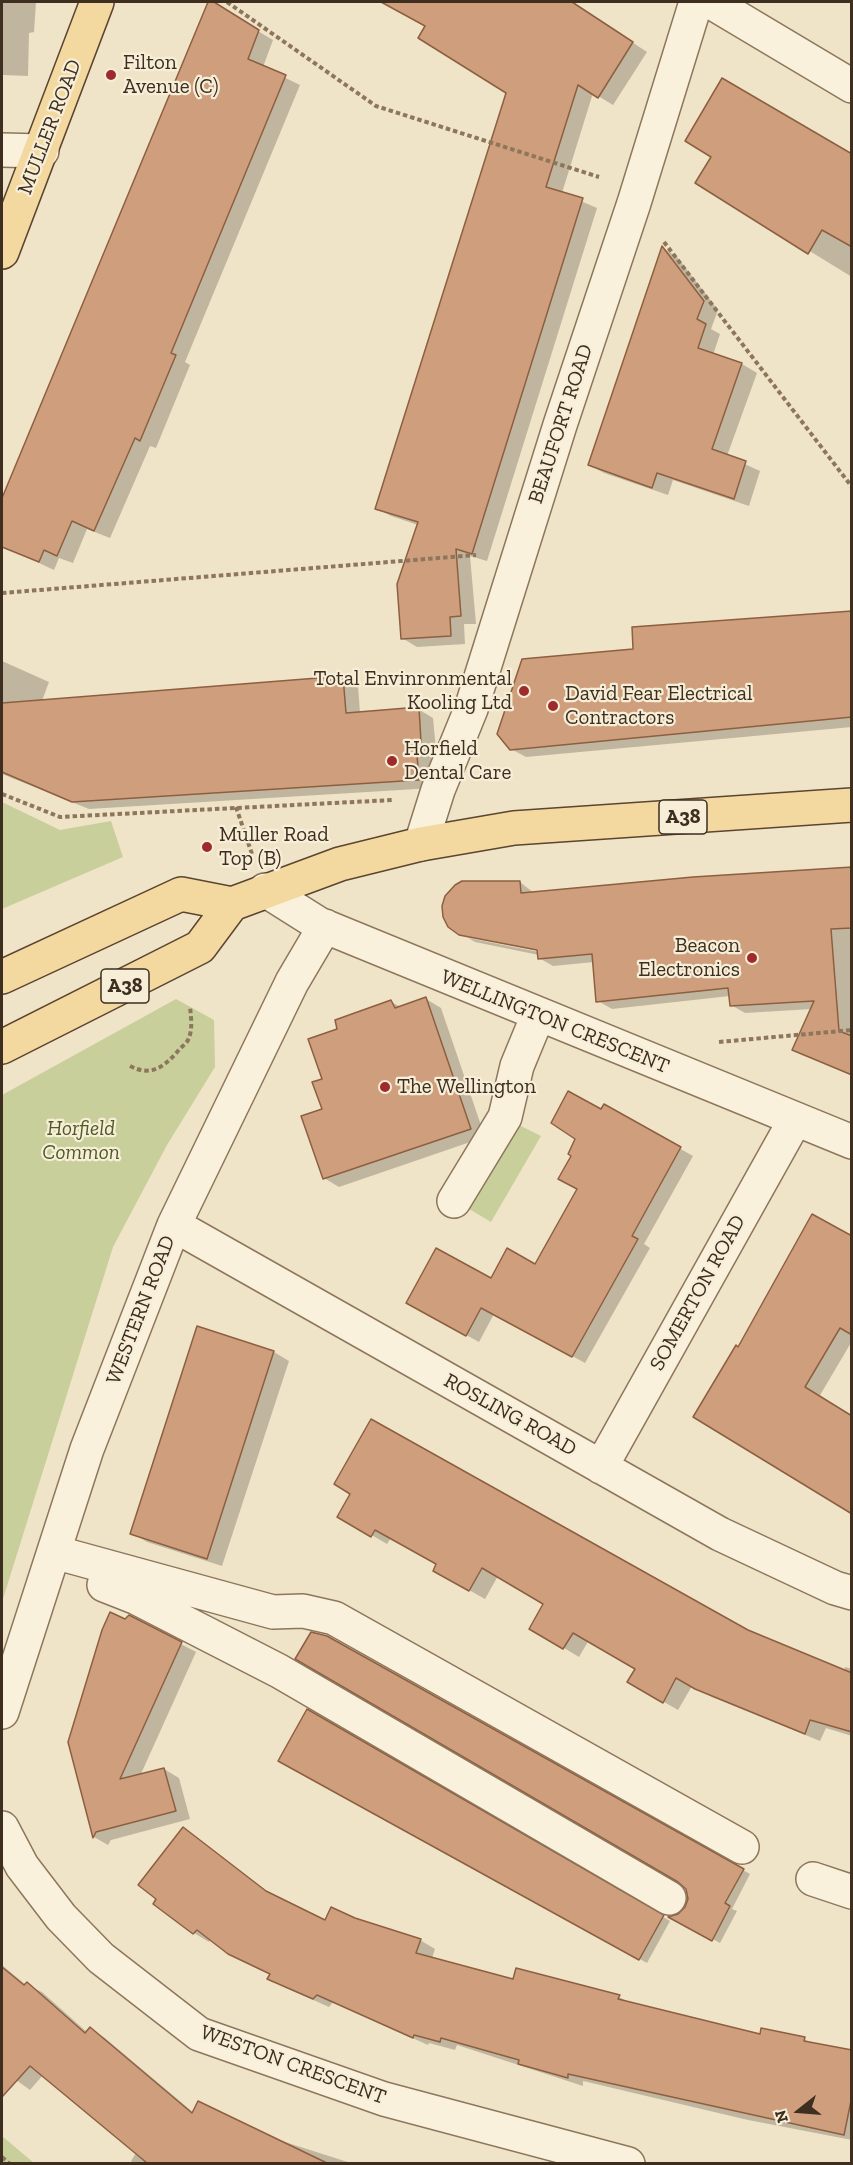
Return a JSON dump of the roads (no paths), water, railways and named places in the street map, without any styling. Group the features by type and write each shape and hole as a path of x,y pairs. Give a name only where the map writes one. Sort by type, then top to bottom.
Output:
{"main road":[{"name":"MULLER ROAD","path":"2,252 97,2"},
{"name":"A38","path":"2,1047 200,947 232,904 340,864 421,844 514,828 852,805"},
{"path":"2,977 181,894 232,904"}],"street":[{"name":"BEAUFORT ROAD","path":"421,844 438,790 471,709 696,2"},
{"path":"711,2 852,86"},
{"path":"2,150 42,151"},
{"name":"WELLINGTON CRESCENT","path":"265,890 325,926 852,1142"},
{"name":"WESTERN ROAD","path":"2,1712 87,1449 174,1226 292,982 325,926"},
{"path":"454,1201 505,1117 517,1066 538,1015"},
{"name":"SOMERTON ROAD","path":"601,1467 795,1120"},
{"name":"ROSLING ROAD","path":"174,1226 720,1534 835,1588 852,1593"},
{"path":"52,1558 273,1612 303,1611 334,1617 742,1847"},
{"path":"52,1558 137,1598 279,1671 669,1898"},
{"name":"WESTON CRESCENT","path":"2,1828 22,1866 61,1917 101,1958 199,2034 384,2099 628,2163"},
{"path":"813,1879 852,1892"}],"place":[{"name":"Filton Avenue (C)","path":"111,75"},
{"name":"Total Envinronmental Kooling Ltd","path":"524,691"},
{"name":"David Fear Electrical Contractors","path":"553,706"},
{"name":"Horfield Dental Care","path":"392,761"},
{"name":"Muller Road Top (B)","path":"207,847"},
{"name":"Beacon Electronics","path":"752,958"},
{"name":"The Wellington","path":"385,1087"}],"park label":[{"name":"Horfield Common","path":"81,1141"}]}
